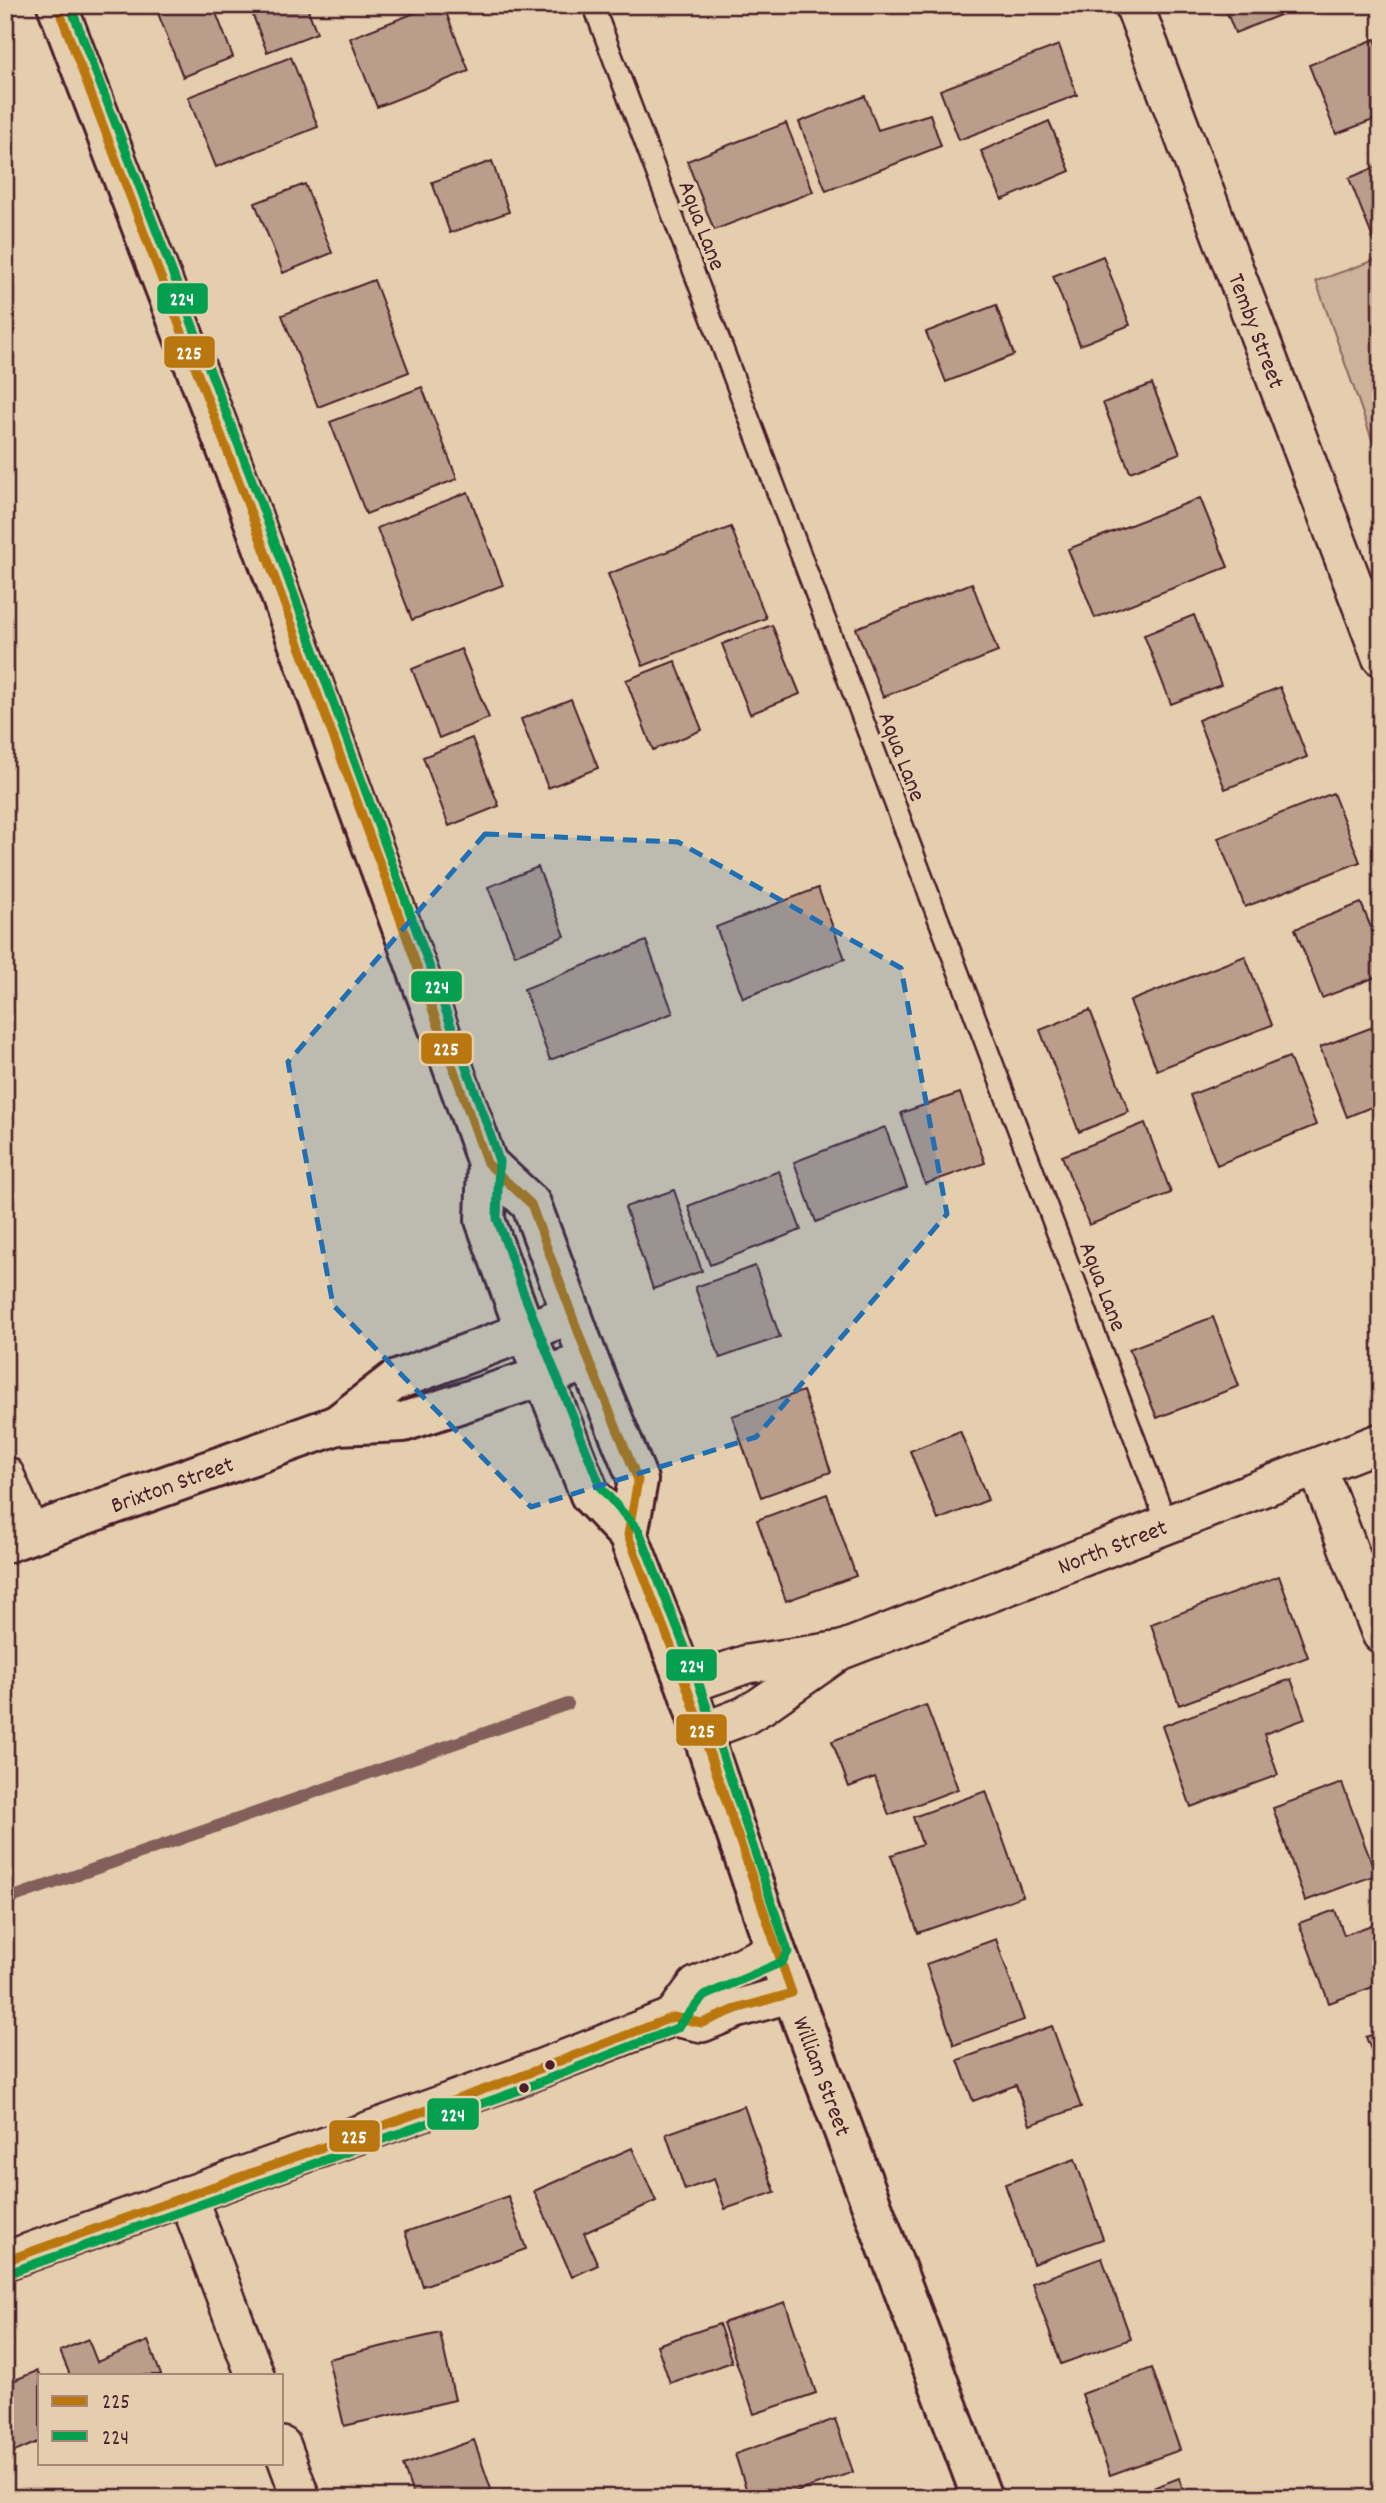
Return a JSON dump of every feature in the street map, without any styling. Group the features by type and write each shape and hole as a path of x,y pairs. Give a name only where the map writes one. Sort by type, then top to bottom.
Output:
{"main road":[{"name":"William Street","path":"57,5 251,513 487,1163 485,1220 525,1331 590,1495 628,1535 686,1685 776,1951 982,2498"},
{"name":"William Street","path":"487,1163 531,1204 589,1361 638,1480 628,1535"},
{"name":"Brixton Street","path":"337,1425 394,1381 572,1314"},
{"name":"Brixton Street","path":"18,1539 337,1425 403,1422 589,1361"}],"street":[{"name":"Temby Street","path":"1134,5 1381,657"},
{"name":"North Street","path":"686,1685 747,1664 842,1650 1381,1442"},
{"path":"1317,1466 1381,1634"},
{"path":"5,1475 18,1539"},
{"name":"North Street","path":"702,1732 744,1716 842,1650"},
{"path":"5,2261 516,2078 673,2017 696,1986 776,1951"},
{"path":"673,2017 702,2023 736,2009 792,1993"},
{"path":"187,2195 255,2374"},
{"path":"284,2451 301,2498"}],"lane":[{"name":"Aqua Lane","path":"593,5 1167,1524"}],"highlighted area":[{"path":"485,834 678,842 901,968 947,1214 756,1437 531,1507 333,1305 288,1062"}],"shaded area":[{"path":"1381,258 1381,465 1316,281"}],"building":[{"path":"164,5 213,5 233,57 183,77 156,8"},
{"path":"249,5 306,5 317,33 267,52"},
{"path":"435,5 443,5 469,71 377,107 350,38"},
{"path":"1224,5 1305,5 1235,33"},
{"path":"1375,39 1381,55 1381,117 1336,134 1309,65"},
{"path":"1059,45 1077,95 959,140 940,90"},
{"path":"291,57 318,127 216,167 188,97"},
{"path":"865,96 878,130 930,114 941,146 826,191 799,122"},
{"path":"1049,121 1070,171 1002,200 981,151"},
{"path":"786,123 813,192 714,230 687,161"},
{"path":"492,161 509,212 450,233 432,182"},
{"path":"1381,165 1381,259 1349,178"},
{"path":"305,184 332,253 283,273 255,203"},
{"path":"1103,256 1130,325 1080,345 1053,276"},
{"path":"374,280 409,372 318,407 282,315"},
{"path":"996,305 1014,355 946,382 926,332"},
{"path":"1152,384 1180,453 1130,472 1103,403"},
{"path":"422,387 457,479 366,514 330,422"},
{"path":"468,492 503,585 412,620 377,528"},
{"path":"1200,498 1228,567 1095,618 1068,549"},
{"path":"731,527 766,618 643,666 608,574"},
{"path":"972,583 998,652 883,697 856,628"},
{"path":"1194,615 1221,685 1171,704 1144,635"},
{"path":"772,625 800,694 750,714 722,644"},
{"path":"461,649 489,718 439,738 412,669"},
{"path":"675,661 702,730 653,750 626,680"},
{"path":"1280,687 1307,757 1225,789 1198,720"},
{"path":"571,699 598,768 548,788 521,719"},
{"path":"472,738 499,806 449,826 423,757"},
{"path":"1333,793 1360,862 1245,907 1218,838"},
{"path":"538,867 565,936 515,955 488,887"},
{"path":"818,888 845,959 743,998 716,927"},
{"path":"1361,903 1381,952 1381,975 1322,998 1295,929"},
{"path":"646,941 673,1013 550,1060 524,989"},
{"path":"1245,956 1272,1025 1157,1070 1130,1001"},
{"path":"1090,1010 1129,1112 1079,1132 1040,1030"},
{"path":"1381,1024 1381,1103 1347,1117 1320,1047"},
{"path":"1289,1057 1316,1125 1217,1165 1190,1095"},
{"path":"960,1093 985,1163 925,1184 901,1113"},
{"path":"1145,1123 1171,1193 1089,1225 1062,1156"},
{"path":"885,1127 907,1187 816,1222 794,1162"},
{"path":"779,1171 801,1230 710,1265 688,1206"},
{"path":"1381,1184 1381,1209 1372,1187"},
{"path":"674,1190 702,1271 653,1289 625,1207"},
{"path":"755,1266 780,1337 720,1358 695,1287"},
{"path":"1213,1317 1239,1386 1157,1418 1129,1349"},
{"path":"803,1391 831,1472 761,1497 732,1416"},
{"path":"960,1431 988,1500 938,1520 910,1451"},
{"path":"827,1494 856,1576 786,1601 757,1520"},
{"path":"1279,1576 1308,1657 1179,1705 1151,1624"},
{"path":"1291,1679 1305,1719 1264,1734 1278,1775 1191,1807 1162,1726"},
{"path":"926,1705 958,1789 889,1815 875,1777 849,1787 832,1741"},
{"path":"1342,1783 1376,1875 1305,1901 1273,1808"},
{"path":"986,1791 1023,1896 918,1933 891,1855 922,1844 913,1817"},
{"path":"1335,1910 1344,1935 1377,1923 1381,1932 1381,1984 1329,2003 1299,1923"},
{"path":"996,1939 1024,2020 954,2045 926,1964"},
{"path":"1052,2026 1081,2107 1030,2125 1016,2085 973,2101 958,2060"},
{"path":"1381,2031 1381,2075 1366,2037"},
{"path":"744,2106 775,2192 725,2209 714,2179 685,2190 666,2134"},
{"path":"632,2148 656,2201 584,2233 598,2265 572,2277 534,2191"},
{"path":"1075,2159 1103,2239 1033,2264 1005,2184"},
{"path":"508,2196 526,2249 423,2286 405,2232"},
{"path":"1102,2258 1131,2339 1061,2364 1032,2283"},
{"path":"785,2302 816,2393 754,2414 723,2323"},
{"path":"719,2324 732,2362 670,2383 657,2345"},
{"path":"440,2333 455,2400 344,2426 328,2359"},
{"path":"88,2339 97,2362 148,2341 161,2374 70,2374 60,2351"},
{"path":"1152,2368 1180,2450 1110,2475 1082,2394"},
{"path":"37,2371 38,2374 38,2442 5,2456 5,2384"},
{"path":"835,2419 853,2472 779,2498 749,2498 735,2454"},
{"path":"474,2440 494,2498 414,2498 403,2465"},
{"path":"1179,2478 1186,2498 1126,2498"}],"waterway":[{"path":"5,1900 568,1704"}],"transit line":[{"name":"225","path":"5,2261 516,2078 673,2017 702,2023 736,2009 792,1993 686,1685 628,1535 638,1480 589,1361 531,1204 487,1163 246,500 57,5"},
{"name":"224","path":"9,2273 520,2090 677,2028 704,1996 782,1962 788,1952 698,1681 639,1531 601,1488 522,1289 497,1218 499,1161 484,1116 258,496 70,5"}]}
